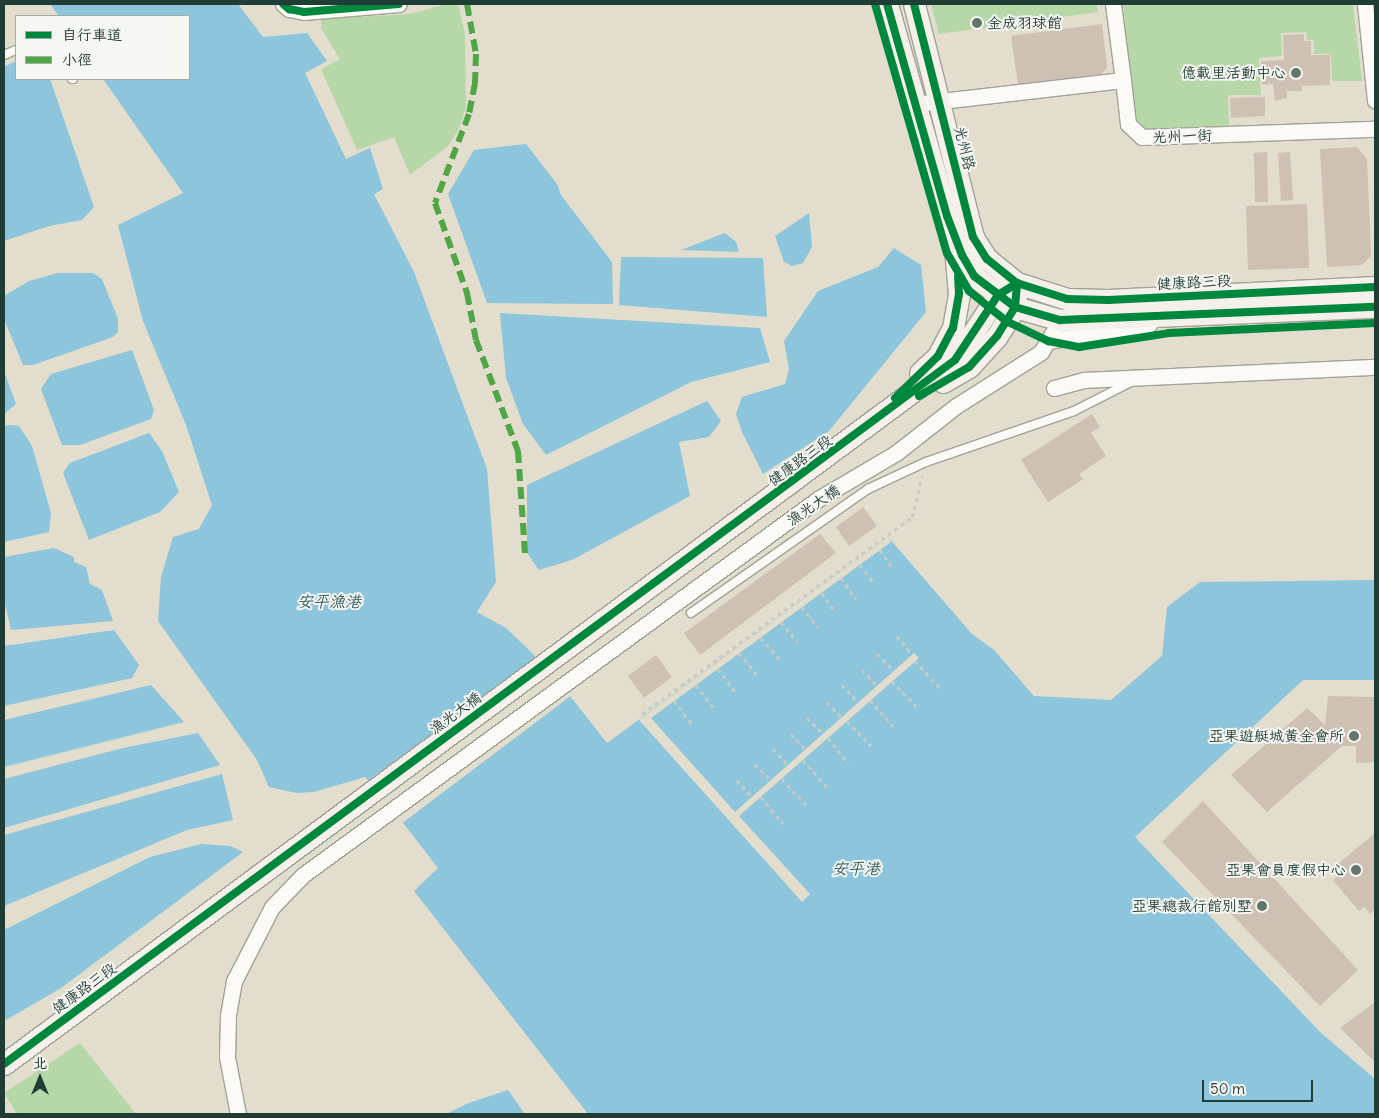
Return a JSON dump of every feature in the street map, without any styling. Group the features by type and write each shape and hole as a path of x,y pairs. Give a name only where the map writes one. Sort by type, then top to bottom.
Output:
{"street":[{"path":"283,4 288,9 304,12 399,4"},
{"path":"870,426 938,356 953,328 959,287 956,255 947,216 887,4"},
{"name":"光州路","path":"914,4 974,237 987,258 1017,283"},
{"name":"光州一街","path":"1113,4 1128,124 1142,137 1375,129"},
{"path":"1365,4 1371,24 1375,100"},
{"path":"915,104 1123,80"},
{"path":"947,216 974,276 1006,301 1060,320 1375,308"},
{"name":"健康路三段","path":"746,517 870,426 955,360 1006,301 1017,283 1067,299 1108,300 1375,287"},
{"path":"1048,341 1089,337 1193,315"},
{"name":"漁光大橋","path":"238,1114 227,1057 228,1015 234,981 272,907 303,875 818,499 896,453 956,406 1041,352 1060,320"},
{"path":"1054,388 1084,380 1375,366"},
{"name":"漁光大橋","path":"181,934 746,517"},
{"name":"健康路三段","path":"4,1064 181,934"}],"lane":[{"path":"691,613 868,489 926,462 1074,411 1140,377"}],"path":[{"path":"642,714 912,517 926,462"},
{"path":"880,550 894,570"},
{"path":"860,564 875,584"},
{"path":"842,578 856,599"},
{"path":"822,593 836,613"},
{"path":"802,607 818,627"},
{"path":"782,622 798,642"},
{"path":"897,636 912,654"},
{"path":"761,638 779,659"},
{"path":"740,653 758,676"},
{"path":"877,654 894,671"},
{"path":"916,661 942,690"},
{"path":"718,669 737,692"},
{"path":"862,670 877,685"},
{"path":"892,681 916,706"},
{"path":"696,685 714,708"},
{"path":"842,685 858,702"},
{"path":"870,700 893,726"},
{"path":"674,701 693,725"},
{"path":"827,702 841,717"},
{"path":"808,718 823,734"},
{"path":"847,721 871,746"},
{"path":"792,734 805,750"},
{"path":"828,738 850,764"},
{"path":"773,750 788,765"},
{"path":"803,760 827,787"},
{"path":"755,764 771,780"},
{"path":"782,779 806,805"},
{"path":"737,780 752,797"},
{"path":"761,797 784,824"}],"green space":[{"path":"447,4 458,4 465,34 466,107 459,129 448,146 410,175 394,137 357,150 321,69 340,59 321,28 321,19 410,14"},
{"name":"金成羽球館","path":"931,4 1097,4 1098,12 939,34"},
{"path":"1123,4 1353,4 1362,81 1332,81 1331,54 1314,54 1314,40 1307,40 1306,32 1281,33 1282,56 1259,58 1261,95 1228,95 1229,127 1144,130 1135,122"},
{"path":"80,1043 136,1114 17,1114 4,1093"}],"water":[{"name":"安平港","path":"50,4 238,4 263,37 307,33 327,61 305,73 346,159 370,148 383,189 374,194 414,272 487,469 496,582 477,612 506,628 529,650 556,678 607,743 888,537 972,634 994,650 1034,696 1111,700 1162,656 1167,607 1200,582 1375,580 1375,680 1303,680 1135,837 1320,1032 1375,1079 1375,1114 588,1114 414,891 438,868 387,802 365,777 314,792 296,793 269,787 257,760 158,621 161,577 173,537 199,529 212,505 186,425 143,321 118,225 183,193 104,80 190,80 190,15 58,15"},
{"path":"15,62 15,80 50,80 94,207 82,220 49,226 4,241 4,67"},
{"path":"526,144 557,184 561,195 612,262 613,304 487,303 448,194 474,150"},
{"path":"809,213 812,247 803,263 792,266 784,262 775,236"},
{"path":"725,233 736,242 739,252 681,250"},
{"path":"894,248 921,265 926,312 829,431 763,474 742,432 736,414 742,397 785,384 789,369 784,341 818,291 878,267"},
{"path":"621,257 763,258 767,317 619,305"},
{"path":"58,273 93,273 102,279 118,319 118,332 113,337 33,365 23,365 4,319 4,296 29,281"},
{"path":"500,313 760,328 770,362 691,382 546,455 523,424 506,378"},
{"path":"132,350 154,410 151,419 80,445 62,445 41,389 51,374"},
{"path":"4,371 16,404 4,414"},
{"path":"707,401 721,421 709,437 679,442 690,496 572,560 539,570 527,553 527,485"},
{"path":"9,425 19,426 32,446 51,513 49,532 4,542 4,427"},
{"path":"149,433 162,451 179,492 160,512 89,540 63,473 70,463"},
{"path":"54,548 74,557 74,562 86,567 90,584 102,590 113,621 11,630 4,599 4,557"},
{"path":"114,630 139,665 132,678 4,706 4,646"},
{"path":"151,685 184,722 4,767 4,720"},
{"path":"198,733 220,765 4,828 4,779 123,748"},
{"path":"222,774 233,820 187,830 4,906 4,835"},
{"path":"201,844 230,846 243,852 61,988 6,1020 4,1018 4,930 150,857"},
{"path":"508,1090 525,1114 446,1114 469,1103"}],"pier":[{"path":"888,537 891,542 651,718 735,812 914,653 919,658 739,816 810,894 802,902 639,720"},
{"path":"538,656 572,695 401,824 366,782"}],"building":[{"path":"1102,24 1107,67 1101,75 1018,85 1011,36"},
{"name":"億載里活動中心","path":"1304,34 1304,41 1311,41 1311,55 1330,55 1330,85 1302,86 1302,91 1287,91 1286,86 1287,98 1275,101 1273,84 1262,85 1261,61 1284,60 1283,35"},
{"name":"億載里活動中心","path":"1265,97 1265,116 1231,118 1230,98"},
{"path":"1357,147 1367,159 1371,256 1362,265 1327,267 1320,149"},
{"path":"1267,152 1268,202 1255,202 1254,153"},
{"path":"1290,152 1293,200 1281,201 1278,153"},
{"path":"1307,204 1309,268 1248,270 1246,206"},
{"path":"1092,414 1100,427 1091,433 1106,456 1079,474 1083,479 1048,502 1021,460"},
{"path":"863,507 877,526 849,546 836,527"},
{"path":"820,534 836,553 700,655 684,633"},
{"path":"656,655 672,677 644,698 628,676"},
{"path":"1328,696 1375,697 1375,762 1356,763 1356,746 1342,746 1267,812 1231,775 1307,708 1325,725"},
{"name":"亞果總裁行館別墅","path":"1203,801 1358,970 1320,1006 1162,842"},
{"name":"亞果會員度假中心","path":"1375,833 1375,909 1370,914 1364,907 1359,911 1333,880 1341,874 1334,867"},
{"path":"1375,1002 1375,1062 1340,1028"}],"marked path":[{"path":"467,4 476,54 475,83 469,114 435,203 467,293 476,340 518,451 525,554"}],"cycle path":[{"path":"283,4 289,9 304,12 399,4"},
{"path":"875,4 947,253 969,291 1006,321 1048,341 1079,347 1169,333 1375,323"},
{"path":"887,4 947,216 962,255 974,276 1015,307 1060,320 1375,307"},
{"path":"914,4 973,237 987,259 1017,283 1067,299 1108,300 1375,287"},
{"path":"895,398 938,356 953,328 959,294 958,276"},
{"path":"919,396 969,367 997,336 1015,307 1017,283"},
{"path":"4,1064 955,360 998,295 1017,283"}],"place":[{"name":"金成羽球館","path":"977,23"},
{"name":"億載里活動中心","path":"1296,73"},
{"name":"亞果遊艇城黃金會所","path":"1354,736"},
{"name":"亞果會員度假中心","path":"1356,870"},
{"name":"亞果總裁行館別墅","path":"1262,906"}],"water label":[{"name":"安平漁港","path":"329,601"}]}
